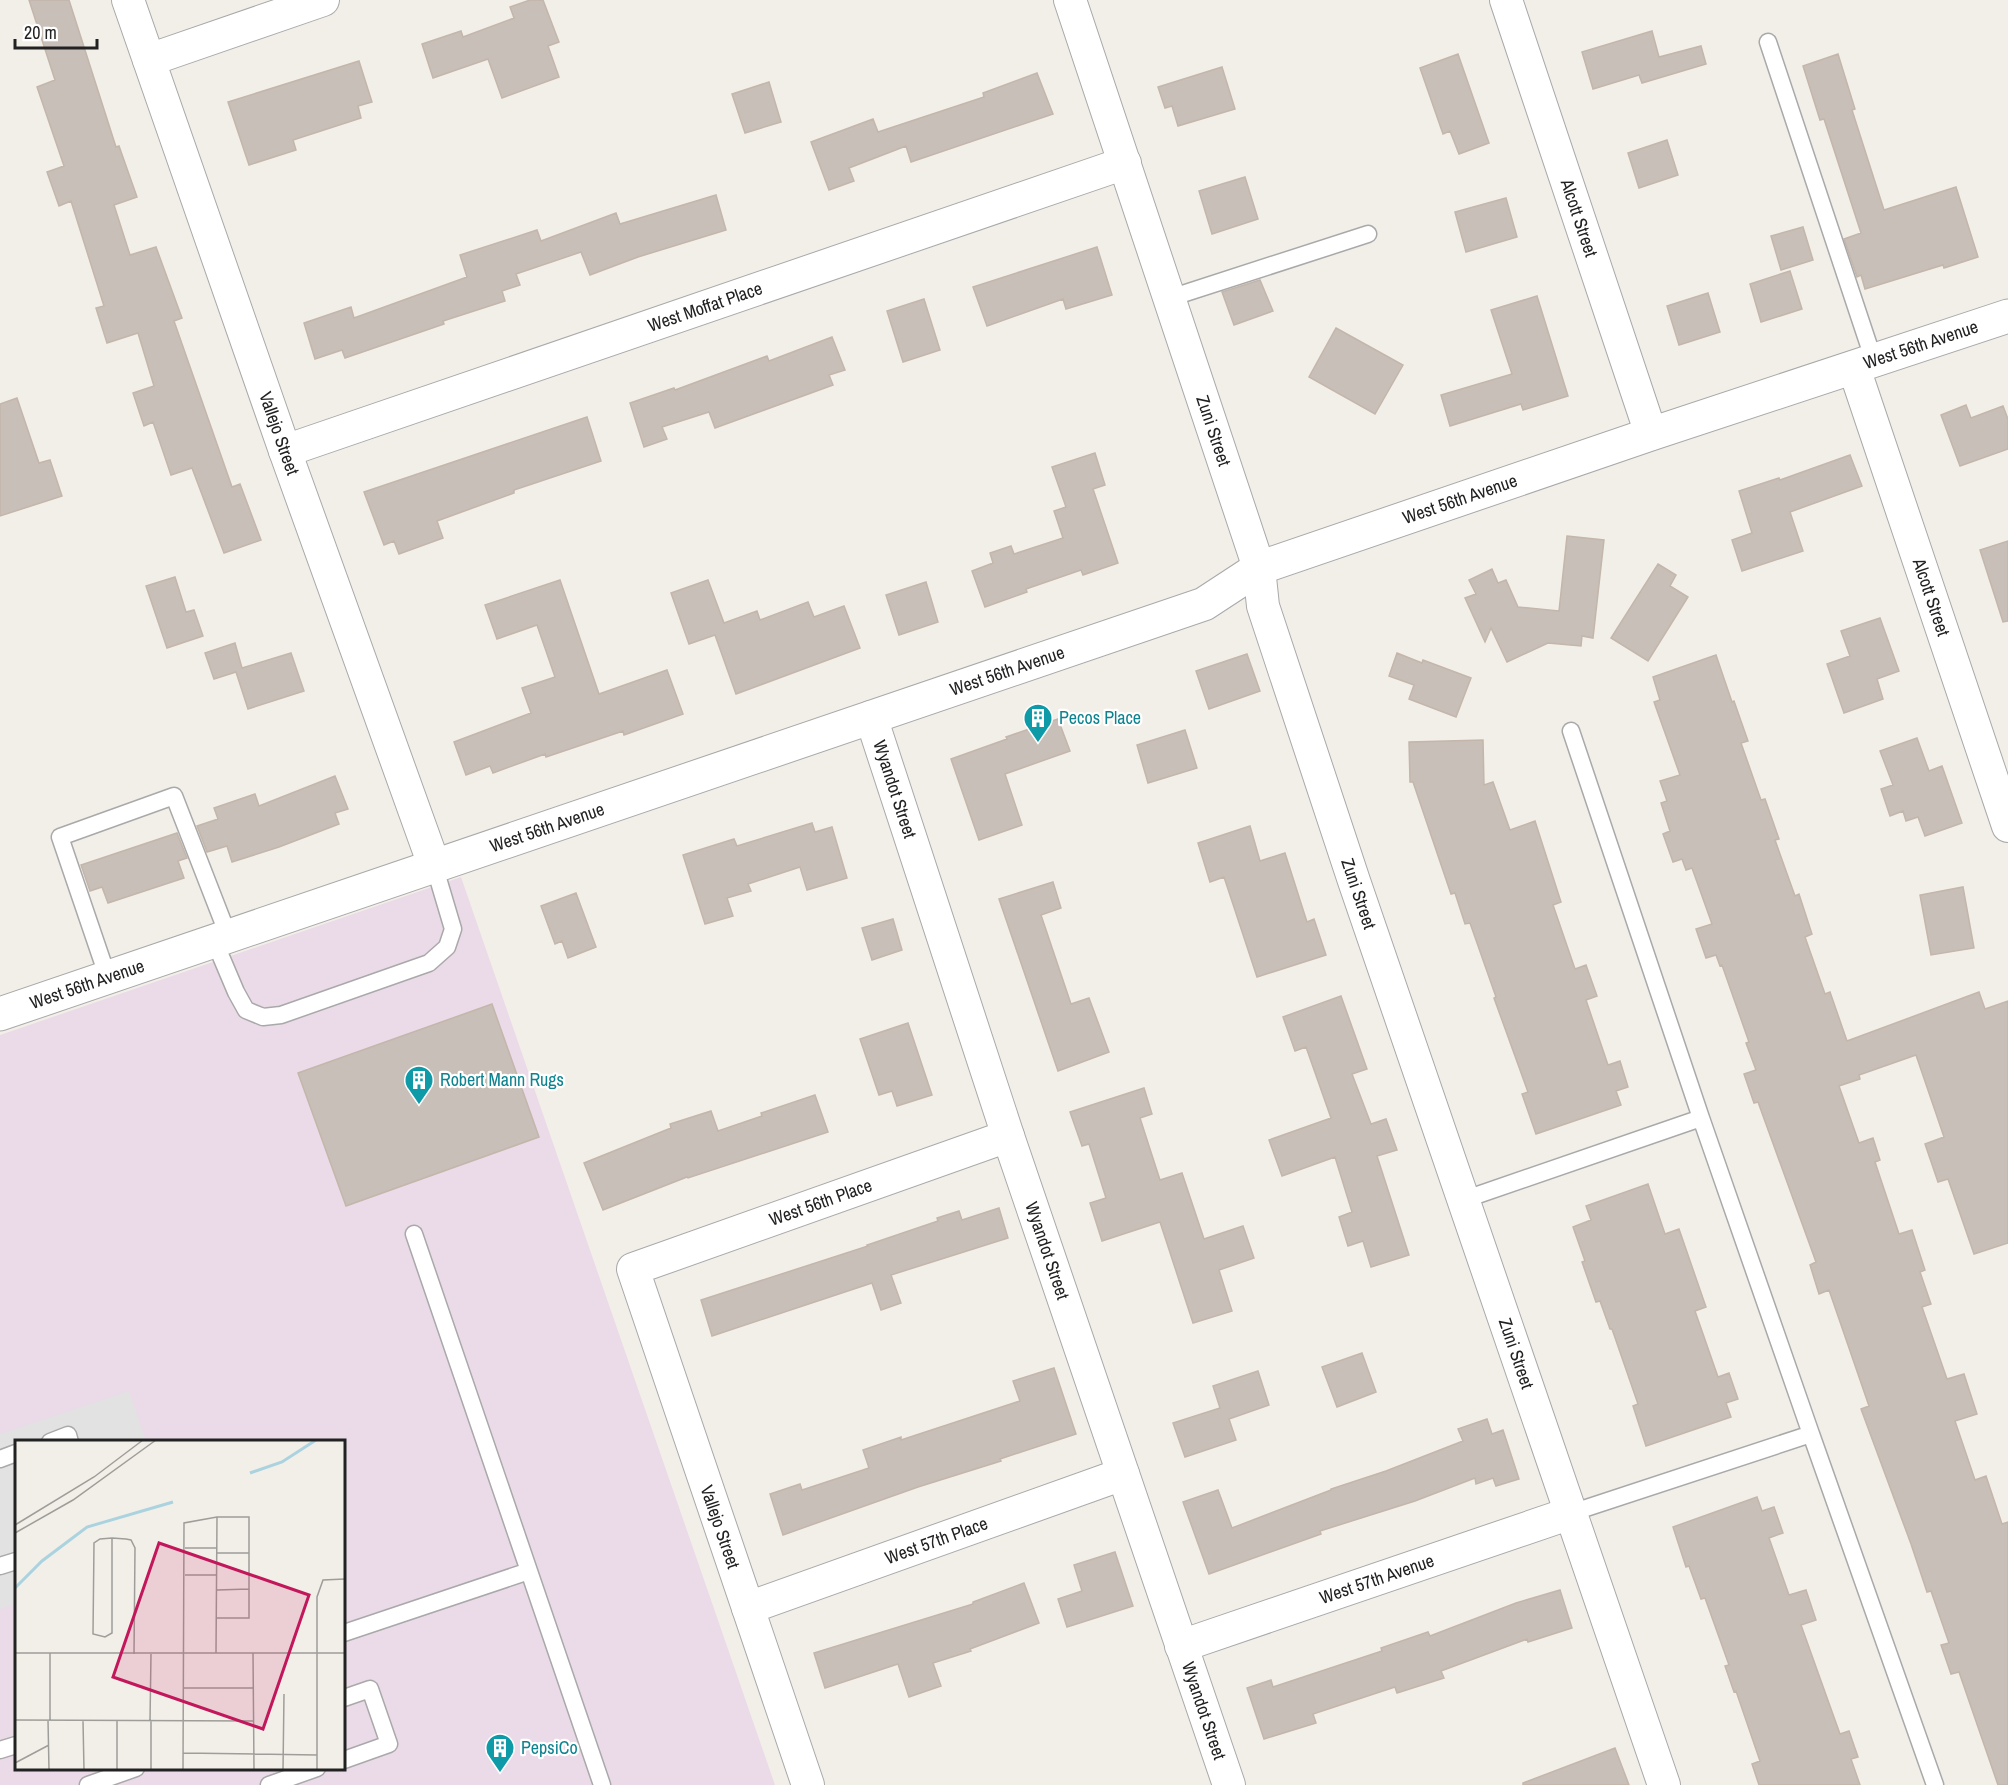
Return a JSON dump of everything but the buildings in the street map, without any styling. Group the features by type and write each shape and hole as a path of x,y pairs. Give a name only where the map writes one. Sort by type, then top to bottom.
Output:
{"street":[{"name":"Vallejo Street","path":"128,0 285,451 434,865"},
{"path":"149,60 323,0"},
{"name":"Zuni Street","path":"1070,0 1259,568 1263,606 1350,870 1664,1785"},
{"name":"Alcott Street","path":"1506,0 1651,434"},
{"name":"West Moffat Place","path":"285,451 1125,163"},
{"name":"West 56th Avenue","path":"0,1014 1204,604 1259,568 1651,434 2008,316"},
{"name":"Alcott Street","path":"1864,365 2008,826"},
{"name":"Wyandot Street","path":"871,717 1008,1136 1229,1785"},
{"name":"West 56th Place","path":"633,1269 1008,1136"},
{"name":"Vallejo Street","path":"633,1269 808,1785"},
{"name":"West 57th Place","path":"748,1608 1123,1474"},
{"name":"West 57th Avenue","path":"1181,1646 1571,1513"}],"lane":[{"path":"1767,42 1864,365"},
{"path":"1170,298 1368,234"},
{"path":"1571,731 1701,1118 1935,1785"},
{"path":"108,978 60,837 174,796 221,938 236,992 246,1010 262,1017 281,1015 429,963 447,947 453,928 434,865"},
{"path":"1463,1200 1701,1118"},
{"path":"414,1233 602,1785"},
{"path":"1571,1513 1811,1434"},
{"path":"55,1440 68,1435 69,1440"},
{"path":"0,1459 15,1453"},
{"path":"0,1566 15,1561"},
{"path":"345,1633 529,1571"},
{"path":"345,1698 370,1689 389,1744 345,1760"},
{"path":"0,1750 15,1745"},
{"path":"88,1785 130,1770"},
{"path":"269,1785 311,1770"}],"shaded area":[{"path":"461,877 775,1785 0,1785 0,1035"},
{"path":"129,1391 146,1440 15,1440 15,1604 0,1609 0,1434"}],"place":[{"name":"Pecos Place","path":"1038,744"},
{"name":"Robert Mann Rugs","path":"419,1106"},
{"name":"PepsiCo","path":"500,1774"}]}
